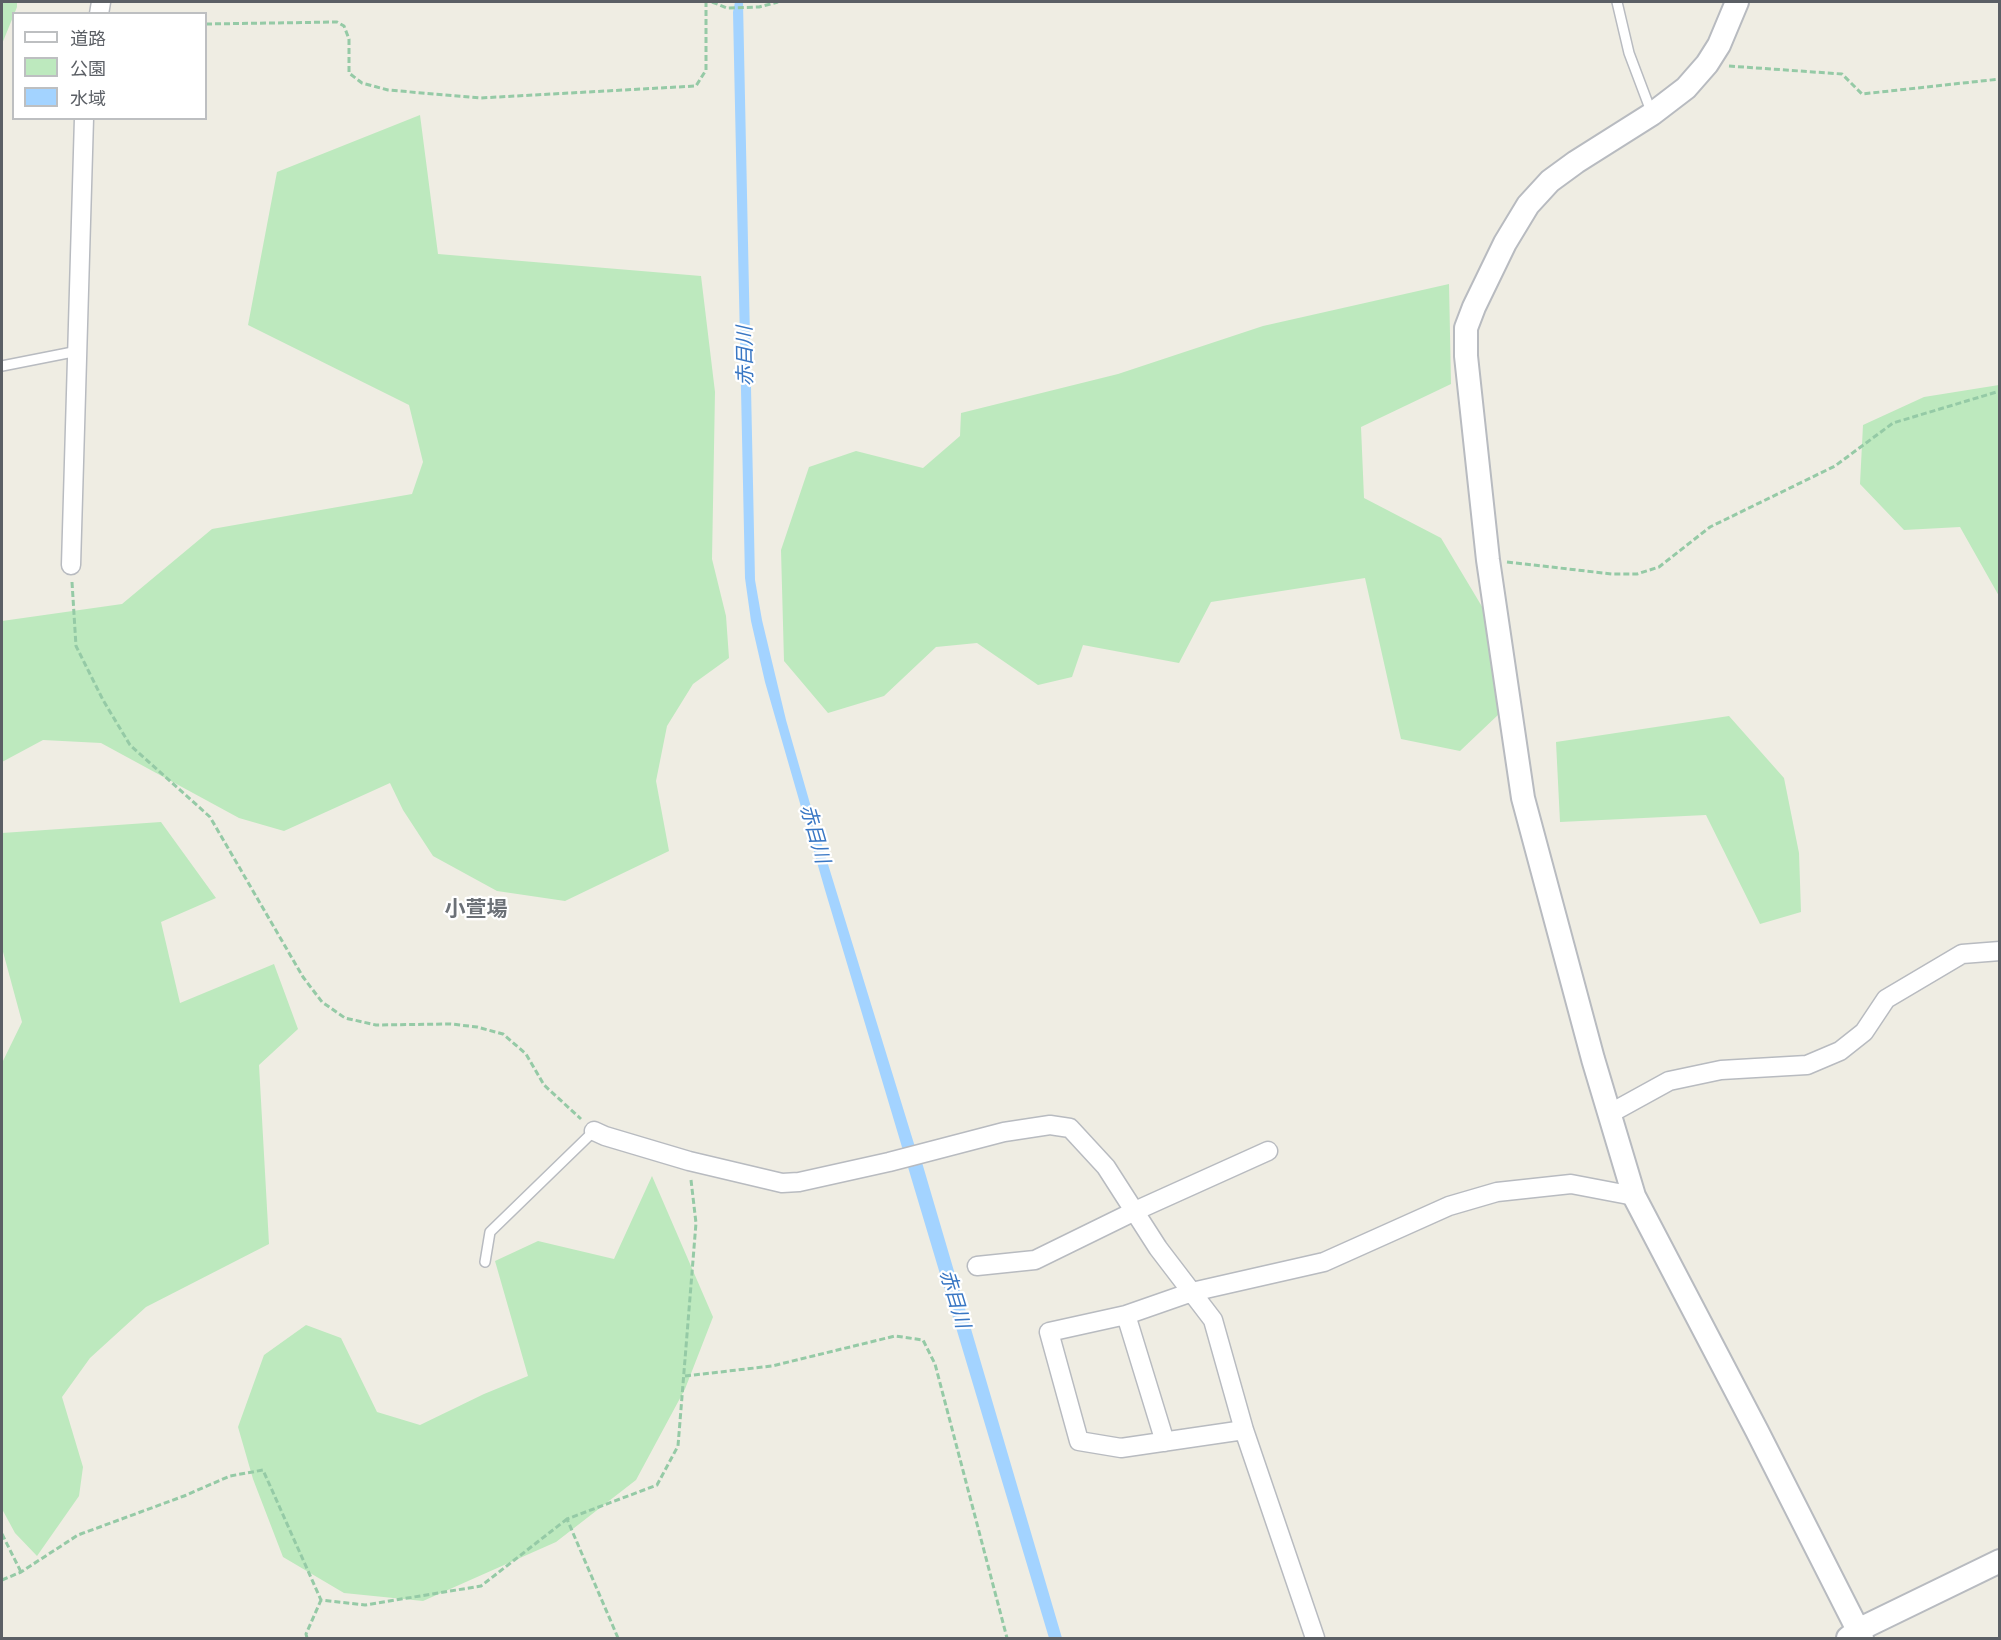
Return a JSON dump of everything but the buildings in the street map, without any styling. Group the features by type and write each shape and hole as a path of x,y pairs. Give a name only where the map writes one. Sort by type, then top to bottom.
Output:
{"street":[{"path":"1737,2 1719,45 1707,64 1686,88 1652,114 1550,181 1528,206 1488,275 1466,328 1466,356 1488,560 1522,798 1609,1114 1634,1196 1757,1431 1856,1636 2000,1561"},
{"path":"71,565 84,120"},
{"path":"1609,1114 1669,1081 1721,1070 1807,1065 1840,1051 1864,1032 1886,999 1962,954 2000,951"},
{"path":"594,1131 605,1137 689,1161 782,1183 799,1182 889,1162 1004,1132 1050,1125 1070,1128 1106,1167 1158,1248 1213,1320 1244,1430 1315,1638"},
{"path":"977,1266 1035,1260 1135,1211 1268,1151"},
{"path":"1244,1430 1121,1448 1078,1441 1049,1332 1126,1315 1192,1292 1324,1262 1449,1206 1497,1192 1571,1184 1634,1196"},
{"path":"1126,1315 1165,1442"}],"lane":[{"path":"1617,2 1629,53 1652,114"},
{"path":"2,366 78,351"},
{"path":"485,1262 490,1232 594,1131"}],"path":[{"path":"207,24 337,22 344,26 349,39 349,73 362,83 388,90 480,98 696,86 706,70 706,2"},
{"path":"712,2 727,8 759,7 778,2"},
{"path":"1707,64 1842,74 1862,94 2000,79"},
{"path":"1488,560 1611,574 1637,574 1659,567 1710,527 1834,466 1893,423 2000,391"},
{"path":"71,565 76,646 103,700 130,745 210,817 303,977 322,1002 345,1018 376,1025 451,1024 477,1027 503,1034 526,1054 544,1085 594,1131"},
{"path":"321,1600 364,1605 481,1586 567,1519 657,1485 678,1446 685,1376 696,1223 689,1161"},
{"path":"685,1376 772,1366 895,1336 923,1340 935,1365 1006,1638"},
{"path":"2,1580 21,1572 78,1535 184,1496 230,1476 263,1470 321,1600 306,1634 308,1638"},
{"path":"567,1519 618,1638"},
{"path":"2,1534 21,1572"}],"green space":[{"path":"2,2 17,2 17,7 15,12 12,12 12,19 2,44"},
{"path":"420,115 438,254 701,276 715,392 712,559 726,616 729,658 693,684 667,726 656,781 669,851 565,901 497,891 433,856 403,810 390,783 284,831 239,818 101,743 43,740 2,762 2,621 122,604 212,529 412,494 423,462 409,405 248,325 277,172"},
{"path":"1449,284 1451,384 1361,427 1364,498 1441,538 1490,620 1499,714 1460,751 1401,739 1365,578 1211,602 1179,663 1083,645 1072,677 1038,685 977,643 936,647 884,696 828,713 784,661 781,550 809,467 856,451 923,468 960,436 961,413 1118,374 1263,326"},
{"path":"2000,385 1999,596 1960,527 1904,530 1860,484 1863,425 1924,397"},
{"path":"1729,716 1784,778 1799,853 1801,912 1760,924 1706,815 1560,822 1556,742"},
{"path":"161,822 216,898 161,922 180,1003 274,964 298,1029 259,1065 269,1244 146,1307 90,1358 62,1397 83,1467 79,1496 37,1556 15,1533 2,1509 2,1063 22,1022 2,948 2,833"},
{"path":"652,1176 713,1317 685,1389 636,1480 556,1542 423,1601 344,1593 283,1557 253,1479 238,1427 264,1355 306,1325 341,1338 377,1412 420,1425 528,1376 495,1261 538,1241 614,1259"}],"water":[{"name":"赤目川","path":"735,2 743,2 755,580 762,620 786,720 819,835 915,1147 921,1159 1062,1638 1049,1638 825,890 765,682 751,621 745,578 733,12"}],"district":[{"name":"小萱場","path":"476,910"}]}
